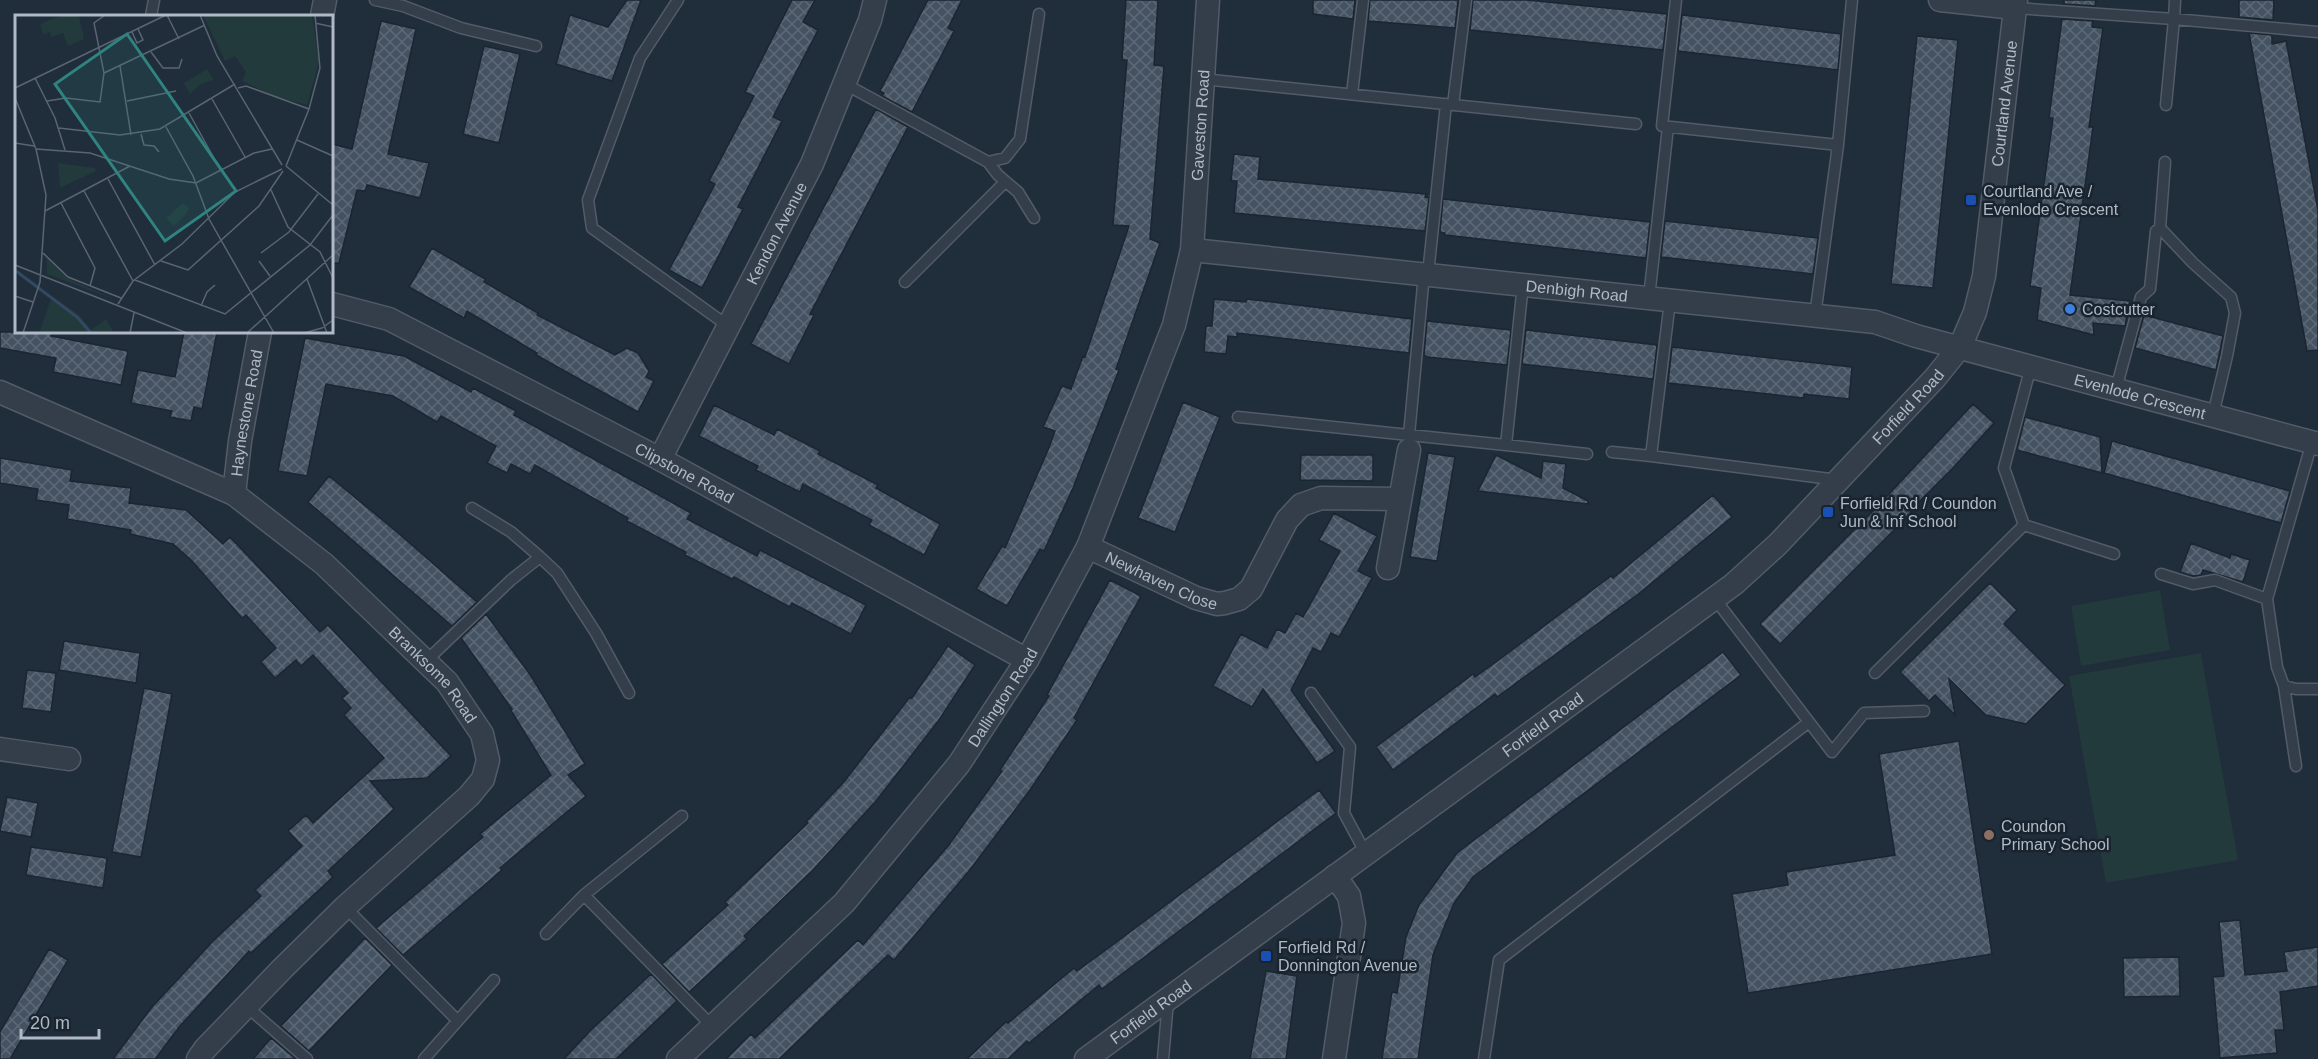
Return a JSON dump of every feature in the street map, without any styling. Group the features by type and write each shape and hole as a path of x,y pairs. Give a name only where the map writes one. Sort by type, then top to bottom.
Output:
{"street":[{"path":"322,15 325,0"},
{"name":"Kendon Avenue","path":"660,459 812,164 845,84 875,0"},
{"name":"Gaveston Road","path":"1192,250 1208,0"},
{"path":"1940,0 2016,4"},
{"name":"Courtland Avenue","path":"1960,347 1975,312 1984,276 2016,4"},
{"name":"Denbigh Road","path":"1192,250 1875,322 1916,336 1960,347"},
{"name":"Dallington Road","path":"678,1059 844,903 959,764 1027,660 1088,547 1174,325 1192,250"},
{"name":"Clipstone Road","path":"333,304 389,319 660,459 1027,660"},
{"name":"Haynestone Road","path":"234,494 240,441 260,333"},
{"name":"Evenlode Crescent","path":"1960,347 2315,443"},
{"name":"Forfield Road","path":"1086,1059 1715,599 1778,544 1935,378 1960,347"},
{"name":"Branksome Road","path":"0,392 234,494 324,564 447,682 482,734 488,760 483,779 469,796 345,907 246,1006 198,1059"},
{"path":"1388,568 1409,443"},
{"name":"Newhaven Close","path":"1088,547 1196,598 1225,603 1239,599 1251,589 1287,520 1301,505 1322,498 1399,499"},
{"path":"0,749 69,759"},
{"path":"1334,1059 1354,923 1349,896 1335,876"}],"lane":[{"path":"151,15 154,0"},
{"path":"375,0 403,6 461,28 536,46"},
{"path":"678,0 640,58 588,200 592,228 728,326"},
{"path":"1352,94 1363,0"},
{"path":"1409,443 1426,274 1466,0"},
{"path":"1676,0 1662,126 1838,145"},
{"path":"1815,316 1838,145 1852,0"},
{"path":"2166,105 2175,0"},
{"path":"2016,4 2318,32"},
{"path":"988,162 1005,158 1020,139 1039,14"},
{"path":"1203,79 1636,124"},
{"path":"845,84 988,162 1005,182 1018,192 1034,218"},
{"path":"1651,456 1668,127"},
{"path":"2116,389 2141,297 2150,289 2156,231 2160,228 2165,162"},
{"path":"905,282 1005,182"},
{"path":"2160,228 2231,297 2235,313 2213,415"},
{"path":"1506,445 1523,284"},
{"path":"2024,525 2004,468 2012,430 2031,366"},
{"path":"1238,417 1409,443 1506,445 1587,454"},
{"path":"2296,766 2284,686 2277,668 2267,598 2315,443"},
{"path":"1612,452 1839,480"},
{"path":"472,508 511,532 557,573 597,633 629,693"},
{"path":"2024,525 2114,554"},
{"path":"1875,673 2024,525"},
{"path":"425,662 511,580 540,557"},
{"path":"2161,574 2193,585 2215,580 2267,598"},
{"path":"1715,599 1832,752 1864,713 1924,711"},
{"path":"2284,686 2296,689 2318,689"},
{"path":"1311,693 1350,747 1344,813 1366,854"},
{"path":"1484,1059 1499,960 1809,722"},
{"path":"546,934 584,895 682,816"},
{"path":"584,895 712,1026"},
{"path":"345,907 457,1020"},
{"path":"424,1059 494,980"},
{"path":"1162,1059 1169,998"},
{"path":"246,1006 308,1059"}],"green space":[{"path":"2160,590 2170,650 2081,666 2071,606"},
{"path":"2201,653 2238,860 2106,883 2069,676"}],"building":[{"path":"627,0 641,0 612,81 556,64 570,15 608,27"},
{"path":"792,0 815,0 803,22 818,30 773,117 782,121 738,207 743,209 702,288 669,270 715,184 709,181 754,96 745,92"},
{"path":"928,0 962,0 948,28 954,31 912,112 882,96 884,93 880,91"},
{"path":"1126,0 1158,0 1154,65 1164,66 1150,239 1160,243 1116,369 1119,370 1073,488 1044,551 1040,549 1007,606 976,589 1002,546 1005,548 1048,450 1055,431 1043,427 1062,386 1071,389 1083,356 1085,357 1129,226 1113,225 1127,60 1122,60"},
{"path":"1313,0 1355,0 1353,19 1313,14"},
{"path":"1370,0 1458,0 1455,28 1368,21"},
{"path":"1473,0 1527,0 1667,14 1663,50 1470,30"},
{"path":"2064,0 2096,0 2095,6 2064,4"},
{"path":"2239,0 2274,0 2273,20 2239,17"},
{"path":"1682,15 1841,34 1838,70 1678,51"},
{"path":"2062,19 2093,21 2092,27 2103,28 2089,127 2093,127 2070,295 2130,301 2125,326 2093,323 2094,335 2037,320 2041,288 2030,286 2053,118 2049,118"},
{"path":"381,21 416,29 388,154 429,163 420,198 367,185 365,191 357,190 339,263 333,263 333,144 352,149"},
{"path":"2249,33 2272,35 2272,44 2286,41 2318,210 2318,350 2307,351"},
{"path":"1917,36 1958,40 1933,288 1891,284"},
{"path":"484,46 520,54 499,143 463,134"},
{"path":"876,109 908,127 810,314 814,315 789,364 751,344"},
{"path":"1234,154 1260,157 1258,179 1426,194 1425,197 1429,198 1425,231 1234,213 1237,181 1231,181"},
{"path":"1443,199 1650,222 1646,258 1445,235 1440,232"},
{"path":"1665,221 1818,238 1813,274 1661,257"},
{"path":"432,248 485,279 484,282 538,313 537,315 615,355 627,348 638,353 649,371 646,377 654,381 638,412 536,355 537,353 467,311 464,318 409,287"},
{"path":"1214,299 1246,302 1247,299 1412,319 1409,353 1237,333 1237,337 1228,336 1226,354 1204,352 1206,326 1212,326"},
{"path":"2144,315 2223,336 2216,370 2135,348"},
{"path":"1427,321 1511,330 1507,365 1427,357 1424,355"},
{"path":"1526,330 1657,345 1653,379 1522,364"},
{"path":"0,332 15,332 52,333 51,336 128,351 121,385 53,372 56,358 0,348"},
{"path":"184,333 217,333 202,409 194,407 191,421 170,417 172,411 131,403 138,370 175,377"},
{"path":"305,338 404,356 471,392 473,388 516,411 514,415 691,513 687,519 757,556 760,550 866,605 851,634 792,603 790,607 734,577 732,579 685,555 686,552 627,521 628,518 535,465 530,474 511,464 507,473 487,463 496,446 441,416 437,422 393,396 326,384 307,476 278,471"},
{"path":"1672,347 1852,367 1849,399 1804,394 1804,398 1668,383"},
{"path":"1183,402 1220,417 1175,532 1138,518"},
{"path":"1973,404 1994,423 1897,527 1780,644 1760,624 1877,507"},
{"path":"714,405 774,435 777,429 820,451 818,454 878,485 876,488 940,524 924,555 869,525 872,520 803,484 800,492 756,470 758,466 699,436"},
{"path":"2025,417 2100,437 2102,473 2017,450"},
{"path":"2112,441 2290,491 2281,523 2104,473"},
{"path":"1428,453 1455,457 1437,561 1410,557"},
{"path":"1301,455 1373,455 1373,481 1300,480"},
{"path":"1496,455 1541,478 1543,461 1566,464 1563,488 1588,501 1588,504 1478,491"},
{"path":"0,458 72,470 70,481 131,488 129,503 186,510 223,544 230,537 320,632 328,625 451,756 427,778 370,781 394,809 328,871 333,877 251,953 249,951 180,1026 155,1059 113,1059 152,1007 212,942 261,896 255,890 302,846 288,831 306,815 313,823 384,758 344,715 351,708 342,698 348,693 313,655 301,666 296,660 275,678 261,662 276,648 246,615 242,618 192,561 173,544 130,534 131,530 67,519 69,505 36,500 38,489 0,483"},
{"path":"329,476 477,602 452,626 308,502"},
{"path":"1713,495 1732,517 1637,595 1497,697 1495,694 1393,770 1376,747 1473,674 1475,677 1611,576 1613,578"},
{"path":"1334,513 1377,536 1358,571 1372,578 1339,637 1331,633 1321,652 1313,648 1291,690 1335,751 1317,763 1263,689 1252,707 1213,686 1241,634 1267,648 1277,629 1285,633 1296,613 1303,617 1340,551 1319,540"},
{"path":"2191,543 2230,558 2231,554 2250,560 2243,582 2203,570 2201,575 2193,576 2180,572"},
{"path":"1110,580 1141,596 1074,718 1077,720 1030,790 969,871 894,960 888,955 779,1059 726,1059 751,1034 755,1038 858,940 863,945 948,846 1002,771 1000,770 1049,696 1047,695"},
{"path":"1990,583 2017,610 2004,624 2065,685 2026,724 1986,715 1949,679 1955,715 1935,695 1929,701 1900,672"},
{"path":"486,614 531,676 585,764 568,775 586,796 500,868 502,870 403,955 376,928 483,837 480,834 551,775 510,709 512,709 461,638"},
{"path":"64,641 140,653 136,683 59,670"},
{"path":"948,646 975,665 939,720 876,801 813,870 744,936 747,939 689,992 662,964 728,905 725,902 808,823 806,822 843,783 910,697 912,698"},
{"path":"1723,652 1741,675 1473,877 1454,903 1433,955 1418,1059 1382,1059 1392,992 1397,993 1406,937 1419,905 1457,853"},
{"path":"27,670 56,673 51,712 22,708"},
{"path":"144,688 172,694 141,857 112,852"},
{"path":"1959,741 1992,954 1748,993 1732,894 1788,885 1786,872 1895,855 1879,754"},
{"path":"1319,790 1336,813 1102,989 1099,985 1029,1043 1027,1041 1008,1059 967,1059 1006,1022 1008,1023 1074,968 1077,971"},
{"path":"7,797 38,803 31,837 0,831"},
{"path":"31,847 107,858 103,888 26,875"},
{"path":"2240,920 2245,975 2287,971 2284,952 2318,947 2318,986 2280,992 2284,1030 2275,1030 2277,1053 2220,1058 2213,977 2224,976 2219,922"},
{"path":"365,938 392,965 309,1051 281,1026"},
{"path":"49,949 68,960 10,1059 0,1059 0,1032"},
{"path":"2179,957 2180,996 2124,997 2123,958"},
{"path":"1266,971 1297,976 1286,1059 1250,1059"},
{"path":"651,974 677,1001 616,1059 564,1059 590,1031"},
{"path":"271,1038 296,1059 253,1059"}],"place":[{"name":"Courtland Ave / Evenlode Crescent","path":"1971,200"},
{"name":"Costcutter","path":"2070,309"},
{"name":"Forfield Rd / Coundon Jun & Inf School","path":"1828,512"},
{"name":"Coundon Primary School","path":"1989,835"},
{"name":"Forfield Rd / Donnington Avenue","path":"1266,956"}]}
